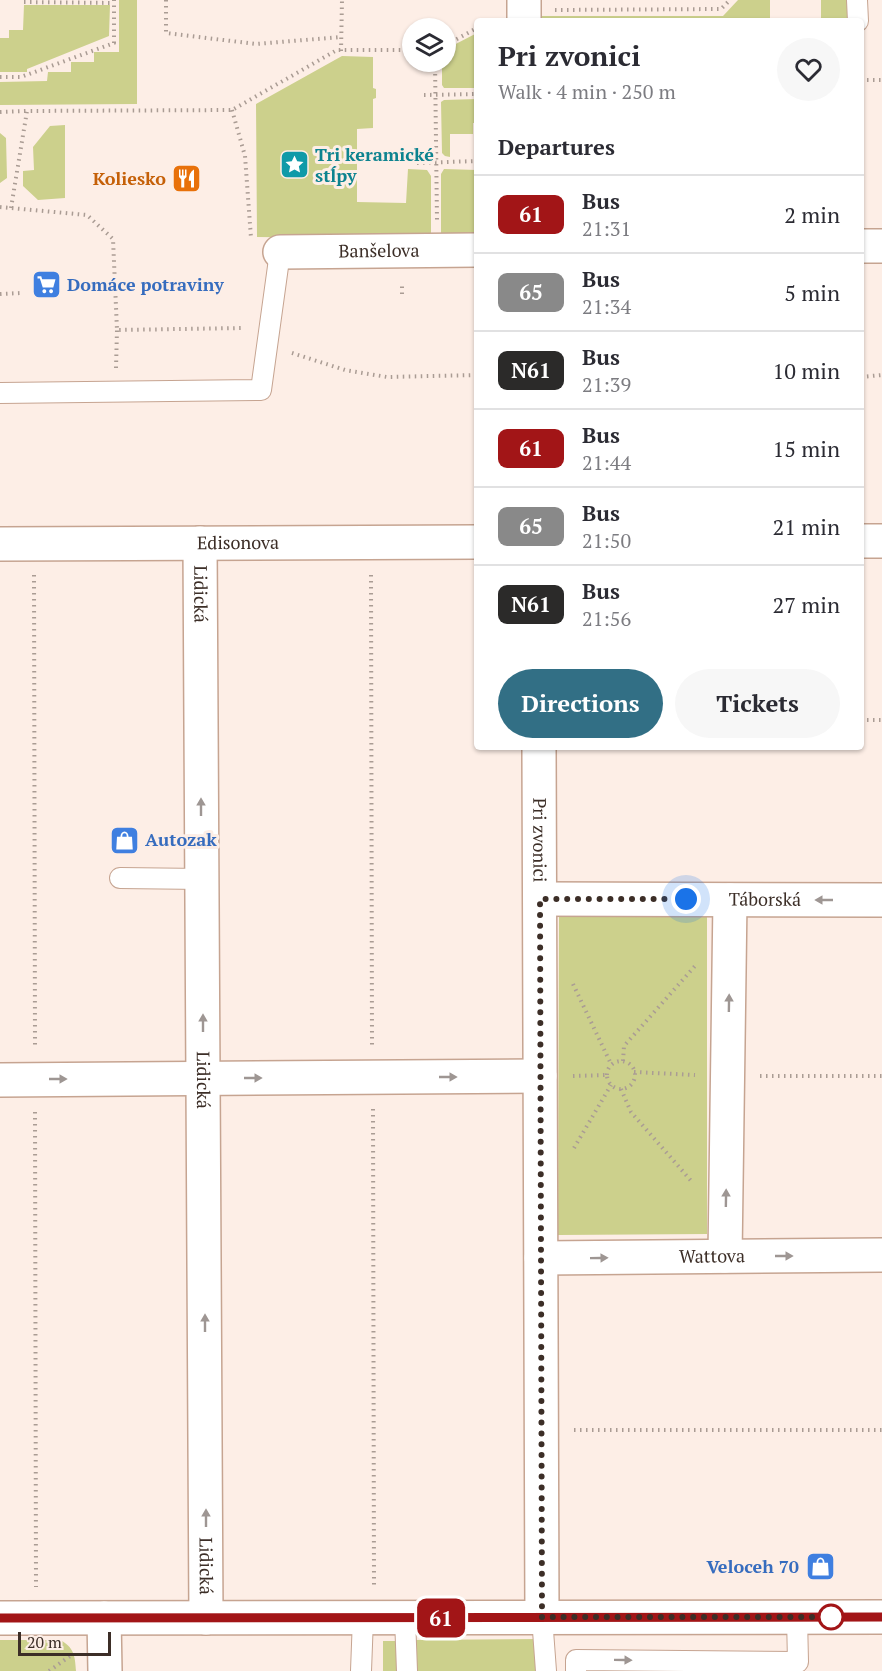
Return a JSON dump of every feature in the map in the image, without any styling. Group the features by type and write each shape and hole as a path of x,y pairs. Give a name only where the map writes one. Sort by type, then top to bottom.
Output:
{"street":[{"path":"864,246 882,246"},
{"name":"Banšelova","path":"280,252 474,250"},
{"path":"864,541 882,541"},
{"name":"Edisonova","path":"0,544 474,542"},
{"name":"Lidická","path":"200,543 206,1618"},
{"name":"Pri zvonici","path":"539,750 540,899 551,1076 541,1258 542,1617"},
{"name":"Táborská","path":"540,899 730,913 882,900"},
{"path":"725,1256 730,913"},
{"path":"0,1080 551,1076"},
{"name":"Wattova","path":"541,1258 882,1255"},
{"path":"0,1618 882,1617"},
{"path":"104,1618 105,1671"}],"lane":[{"path":"857,0 858,18"},
{"path":"0,393 261,390 280,252"},
{"path":"120,878 202,879"},
{"path":"542,1617 546,1671"},
{"path":"576,1671 576,1660 798,1662 797,1617"},
{"path":"361,1671 364,1642 363,1618"},
{"path":"405,1618 407,1671"}],"path":[{"path":"166,0 166,33 256,44 341,37"},
{"path":"341,51 342,0"},
{"path":"524,10 721,9 730,0"},
{"path":"0,77 21,77 114,43 114,1 24,2"},
{"path":"456,40 474,30"},
{"path":"0,112 232,110 337,50 402,50"},
{"path":"435,72 438,250"},
{"path":"864,80 882,80"},
{"path":"424,95 474,94"},
{"path":"232,110 245,156 253,254 280,252"},
{"path":"12,208 27,111"},
{"path":"417,163 474,161"},
{"path":"0,207 87,215 113,239 117,330 115,392"},
{"path":"0,294 21,293"},
{"path":"117,330 250,328"},
{"path":"268,342 304,358 345,370 387,377 474,375"},
{"path":"864,376 882,375"},
{"path":"864,720 882,720"},
{"path":"623,1061 624,1046 730,913"},
{"path":"568,974 611,1064 606,1075"},
{"path":"611,1064 623,1061 632,1067 634,1072 631,1083 621,1089"},
{"path":"634,1072 728,1076 882,1076"},
{"path":"551,1076 606,1075"},
{"path":"606,1075 611,1084 621,1089 631,1112 694,1184"},
{"path":"569,1156 611,1084"},
{"path":"542,1430 882,1430"},
{"path":"49,1671 77,1652"}],"green space":[{"path":"119,0 137,0 137,104 0,105 0,82 47,81 48,72 71,72 71,62 94,62 94,52 119,52"},
{"path":"738,0 770,0 770,18 534,18 536,16 723,16"},
{"path":"821,0 848,0 849,18 821,18"},
{"path":"24,5 110,5 109,36 27,69 27,72 0,72 0,38 9,38 9,30 23,30"},
{"path":"474,35 474,88 444,88 442,72 456,72 456,44"},
{"path":"342,56 373,57 373,88 376,89 376,98 373,99 373,128 357,129 357,202 406,203 408,169 427,170 431,176 431,234 426,239 257,237 256,104"},
{"path":"474,99 473,134 450,134 450,157 442,153 441,102"},
{"path":"65,125 65,198 38,200 23,186 23,171 34,170 33,147 50,126"},
{"path":"0,133 6,138 7,178 0,183"},
{"path":"444,169 474,170 474,236 441,235 441,174"},
{"path":"707,915 707,1234 558,1235 559,917"},
{"path":"541,1639 542,1671 414,1671 413,1640"},
{"path":"0,1640 60,1640 73,1652 76,1671 0,1671"},
{"path":"383,1641 400,1641 401,1671 383,1671"}],"bus line":[{"name":"61","path":"0,1618 882,1617"}],"place":[{"name":"Tri keramické stĺpy","path":"294,165"},
{"name":"Koliesko","path":"187,179"},
{"name":"Domáce potraviny","path":"46,285"},
{"name":"Autozak","path":"124,840"},
{"name":"Veloceh 70","path":"820,1567"}],"route":[{"path":"686,899 540,899 542,1617 831,1617"}]}
